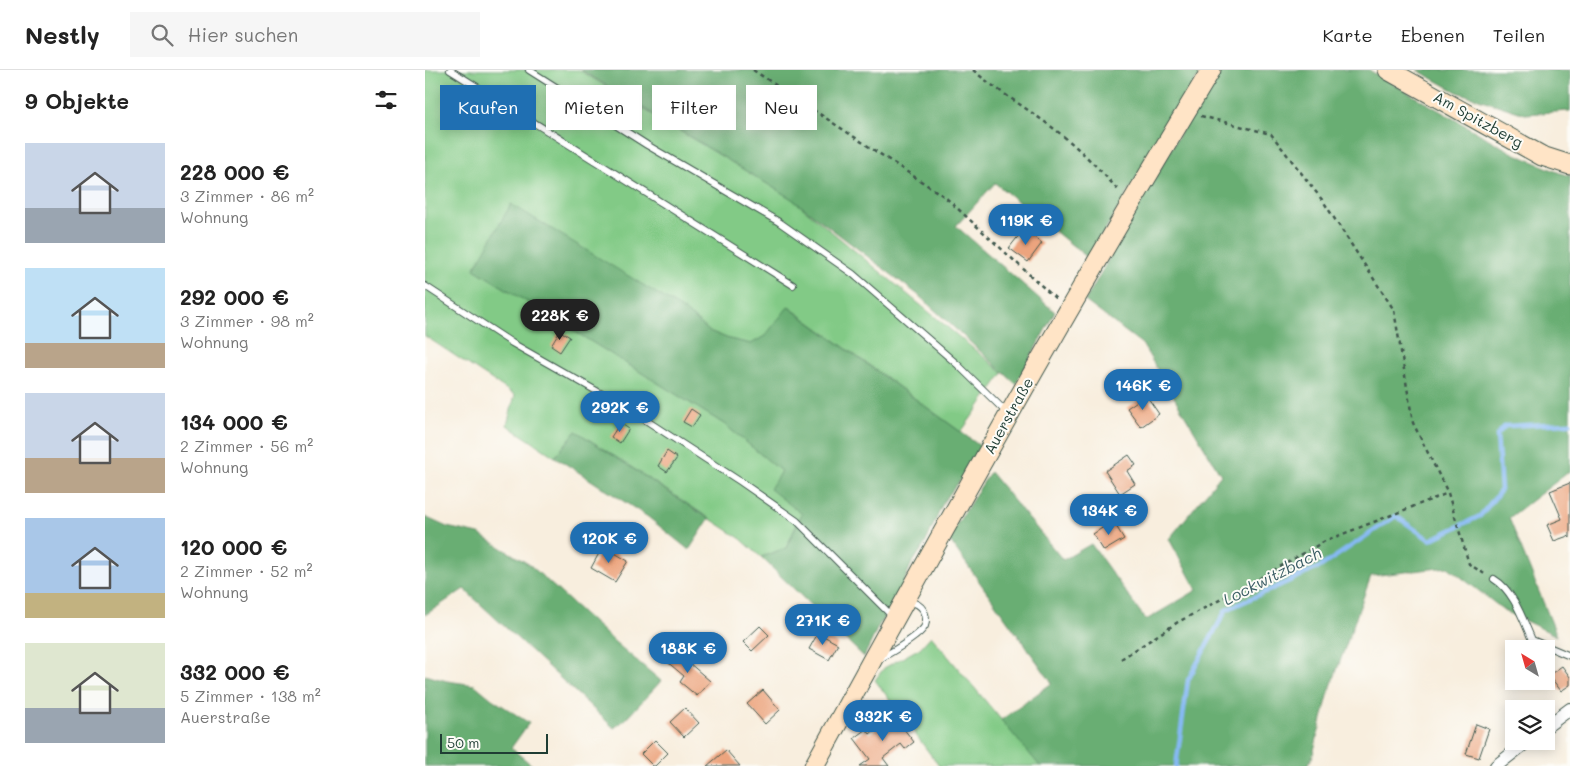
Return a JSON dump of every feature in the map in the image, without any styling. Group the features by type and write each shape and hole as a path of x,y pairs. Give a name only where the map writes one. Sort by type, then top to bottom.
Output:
{"street":[{"name":"Auerstraße","path":"814,766 1130,203 1211,70"},
{"name":"Am Spitzberg","path":"1388,70 1541,156 1570,165"},
{"path":"1555,720 1570,709"},
{"path":"1496,766 1516,750"}],"lane":[{"path":"450,70 793,285"},
{"path":"529,70 647,145 779,222 853,274 958,365 1009,416"},
{"path":"425,286 512,343 630,410 797,520 895,620"},
{"path":"1494,579 1503,585 1520,614 1532,640 1570,656"},
{"path":"870,665 919,633 926,624 926,616 922,607 917,603 906,601"}],"path":[{"path":"753,70 945,197 1069,310"},
{"path":"973,70 992,87 1043,120 1095,163 1130,203"},
{"path":"1185,112 1271,134 1323,201 1394,310 1413,423 1448,492 1469,564 1494,579"},
{"path":"1121,659 1178,622 1249,585 1325,541 1448,492"}],"green space":[{"path":"425,70 579,70 604,85 546,85 546,130 642,130 642,108 652,114 652,130 678,130 792,199 1003,373 961,432 789,307 765,336 751,344 729,339 709,331 684,310 474,269 724,424 781,471 771,489 802,513 786,548 761,557 741,539 576,431 555,457 507,425 515,395 425,336"},
{"path":"581,70 1202,70 1088,258 995,183 956,226 1055,312 1016,384 917,294 792,199 679,130 736,130 736,85 652,85 652,113 642,107 642,85 606,85"},
{"path":"1221,70 1369,70 1513,153 1570,176 1570,471 1509,518 1557,636 1505,611 1448,567 1371,576 1329,692 1312,758 1307,766 1040,766 1001,720 1052,683 948,538 990,472 1063,560 1091,544 1146,620 1197,590 1169,539 1221,475 1142,344 1085,301 1190,116"},
{"path":"1417,70 1570,70 1570,111 1525,114 1457,92"},
{"path":"511,204 684,310 709,331 729,339 751,344 765,336 788,307 980,446 962,478 944,501 925,544 911,565 901,589 878,627 864,657 761,557 786,548 802,514 770,489 781,471 724,424 474,269"},
{"path":"576,431 709,519 689,550 648,517 555,457"},
{"path":"425,517 447,527 479,534 530,565 661,681 626,719 614,728 464,589 425,615"},
{"path":"931,636 1040,766 939,766 875,680 884,668 920,648"},
{"path":"425,675 447,681 475,685 492,699 529,723 511,748 533,766 425,766"}],"building":[{"path":"1024,229 1042,243 1028,262 1009,248"},
{"path":"560,331 570,337 560,352 551,346"},
{"path":"1146,395 1159,414 1141,427 1127,408"},
{"path":"691,409 700,415 692,427 683,422"},
{"path":"620,423 629,429 620,443 611,437"},
{"path":"667,451 677,458 667,472 658,466"},
{"path":"1129,455 1136,465 1127,471 1135,484 1120,494 1105,471"},
{"path":"1570,483 1570,538 1568,536 1554,541 1547,525 1562,519 1550,491"},
{"path":"1113,521 1124,539 1104,551 1093,534"},
{"path":"603,546 628,561 615,582 591,568"},
{"path":"760,626 769,635 752,651 743,642"},
{"path":"818,633 838,644 829,660 809,649"},
{"path":"674,650 710,681 697,696 680,682 684,676 665,660"},
{"path":"1562,666 1570,677 1570,685 1561,691 1555,683 1555,671"},
{"path":"763,690 780,710 765,724 747,704"},
{"path":"685,708 699,723 684,737 670,722"},
{"path":"893,715 914,742 905,749 901,744 883,758 889,766 860,766 870,759 854,738 866,729 870,734"},
{"path":"1476,724 1489,729 1479,758 1466,754"},
{"path":"655,740 668,753 653,766 641,754"},
{"path":"726,750 740,766 707,766"}],"waterway":[{"name":"Lockwitzbach","path":"1176,766 1188,680 1226,610 1320,567 1396,516 1430,540 1480,516 1501,490 1497,435 1505,426 1570,423"}]}
